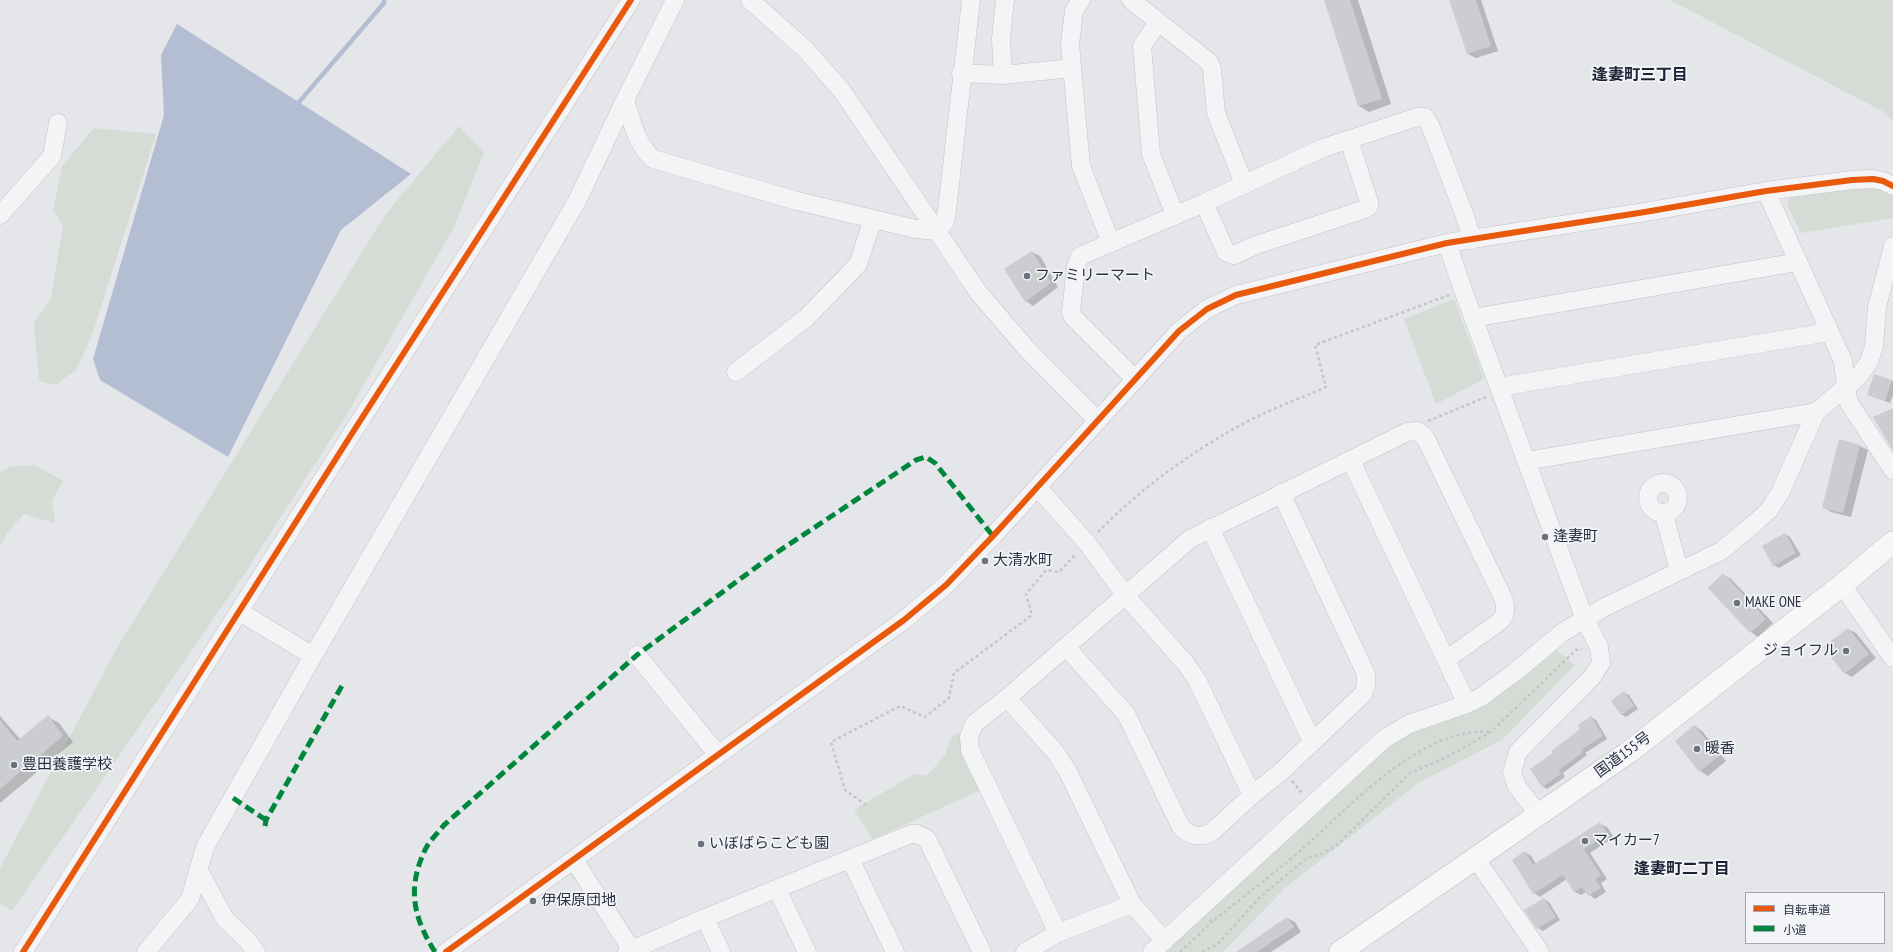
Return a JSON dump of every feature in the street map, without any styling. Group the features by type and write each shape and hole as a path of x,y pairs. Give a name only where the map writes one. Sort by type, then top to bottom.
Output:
{"highway":[{"name":"国道155号","path":"1340,952 1629,752 1842,585 1893,542"}],"street":[{"path":"23,952 351,435 631,0"},
{"path":"146,952 190,898 205,847 313,656 577,201 675,0"},
{"path":"750,0 806,50 842,91 978,292 1025,347 1098,421"},
{"path":"938,231 945,222 947,210 961,73 971,0"},
{"path":"1003,75 1001,39 1006,0"},
{"path":"1081,0 1074,11 1070,44 1081,166 1111,243"},
{"path":"1131,0 1209,62 1212,69 1216,113 1244,184"},
{"path":"1158,22 1142,46 1153,161 1175,215"},
{"path":"961,73 1003,75 1072,68"},
{"path":"625,100 639,141 644,150 654,159 797,202 916,228 938,231"},
{"path":"1136,380 1073,317 1071,312 1077,261 1080,256 1204,203 1323,148 1417,117 1425,117 1430,125 1466,219 1472,240"},
{"path":"0,215 52,156 58,123"},
{"path":"1204,203 1226,252 1234,255 1256,245 1365,209 1369,206 1369,202 1349,140"},
{"path":"446,952 897,625 946,585 1038,488 1179,331 1207,309 1236,295 1447,243 1645,212 1766,190 1852,180 1883,181 1893,186"},
{"path":"1766,190 1843,361 1849,403 1893,470"},
{"path":"736,372 806,318 858,264 873,219"},
{"path":"1447,243 1473,318 1493,392 1526,461 1584,620 1598,647 1601,663 1592,677 1518,752 1512,772 1516,785 1538,814"},
{"path":"1007,698 1056,752 1068,772 1132,904 1158,946 1384,739 1409,724 1481,698 1563,632 1602,608 1721,551 1740,537 1769,510 1780,493 1816,412 1858,378 1869,362 1874,346 1877,307 1893,246"},
{"path":"1473,318 1798,262"},
{"path":"1493,392 1829,332"},
{"path":"1526,461 1816,412"},
{"path":"1058,933 970,750 969,737 974,724 1007,698 1190,539 1281,493 1351,461 1407,432 1417,431 1425,436 1506,606 1503,618 1499,622 1447,659"},
{"path":"1351,461 1447,659 1467,704"},
{"path":"1038,488 1087,543 1125,595 1186,664 1197,680 1252,795"},
{"path":"1066,646 1126,714 1181,828 1186,833 1201,835 1212,832 1252,795 1282,771 1363,694 1367,678 1281,493"},
{"path":"1664,514 1679,571"},
{"path":"1210,528 1312,741"},
{"path":"1842,585 1893,658"},
{"path":"240,612 313,656"},
{"path":"637,654 718,755"},
{"path":"574,860 630,951 705,918 911,834 917,834 927,839 982,952"},
{"path":"850,859 895,952"},
{"path":"1476,859 1540,952"},
{"path":"198,869 225,919 247,940 256,952"},
{"path":"777,889 807,952"},
{"path":"1025,952 1058,933 1132,904"},
{"path":"705,918 721,952"}],"path":[{"path":"866,805 845,790 831,742 900,706 925,717 949,698 954,673 1032,615 1026,594 1046,570 1059,572 1121,508 1190,456 1237,426 1326,387 1315,345 1463,290"},
{"path":"1417,431 1421,424 1493,392"},
{"path":"1202,952 1217,945 1258,898 1307,858 1320,855 1335,847 1410,773 1445,758 1490,732 1576,650 1598,647"},
{"path":"1180,952 1213,921 1300,851 1393,768 1438,741 1478,731 1490,732"},
{"path":"1282,771 1312,805"},
{"path":"1189,918 1213,921"}],"shaded area":[{"path":"1670,0 1893,0 1893,121 1882,111"},
{"path":"459,126 484,152 453,229 347,414 243,576 12,911 0,903 0,868 118,646 385,215"},
{"path":"94,128 156,134 92,335 76,370 55,385 39,381 34,323 51,299 63,226 53,210 62,166"},
{"path":"1867,185 1893,194 1893,218 1801,233 1787,204 1792,194"},
{"path":"1454,299 1484,379 1436,404 1404,319"},
{"path":"35,465 63,481 52,501 55,523 24,514 7,533 0,547 0,473 9,467"},
{"path":"1555,649 1575,665 1502,740 1421,781 1285,888 1223,952 1163,952 1382,751 1400,738 1472,709"},
{"path":"962,732 983,789 873,839 854,810 914,774 927,776 945,755 952,736"}],"water":[{"path":"177,24 411,174 341,230 228,457 100,380 93,359 164,115 161,55"}],"building":[{"path":"1324,0 1350,0 1382,99 1358,106"},
{"path":"1449,0 1476,0 1491,46 1467,54"},
{"name":"ファミリーマート","path":"1032,251 1051,283 1025,302 1004,269"},
{"path":"1874,374 1892,380 1885,401 1867,395"},
{"path":"1893,408 1893,451 1873,417"},
{"path":"1839,439 1860,445 1843,513 1822,508"},
{"path":"1785,533 1796,553 1773,566 1762,546"},
{"name":"MAKE ONE","path":"1723,573 1766,619 1750,633 1708,588"},
{"name":"ジョイフル","path":"1848,628 1869,654 1844,674 1823,647"},
{"path":"1624,691 1634,706 1621,715 1611,701"},
{"name":"豊田養護学校","path":"48,715 63,736 0,789 0,720 17,741"},
{"path":"1591,716 1603,736 1581,750 1583,752 1559,770 1561,774 1542,787 1530,769 1553,753 1551,751 1580,729 1578,725"},
{"name":"暖香","path":"1694,725 1719,756 1699,772 1675,741"},
{"path":"1600,822 1608,834 1584,849 1601,875 1595,879 1601,888 1588,896 1582,887 1574,892 1563,875 1533,894 1512,860 1525,851 1533,865"},
{"path":"1544,898 1556,917 1537,929 1524,910"},
{"path":"1287,917 1294,927 1257,952 1236,952"}],"waterway":[{"path":"299,102 384,3 384,0"}],"marked path":[{"path":"435,952 417,914 414,890 419,864 429,843 444,825 637,655 770,557 916,460 926,457 935,463 993,536"},
{"path":"265,826 266,820 343,684"},
{"path":"233,798 266,820"}],"cycle path":[{"path":"23,952 351,435 631,0"},
{"path":"446,952 904,620 946,585 993,536 1179,331 1207,309 1236,295 1447,243 1645,212 1766,191 1852,180 1873,179 1883,181 1893,186"}],"place":[{"name":"ファミリーマート","path":"1027,276"},
{"name":"逢妻町","path":"1545,537"},
{"name":"大清水町","path":"985,561"},
{"name":"MAKE ONE","path":"1737,603"},
{"name":"ジョイフル","path":"1846,651"},
{"name":"暖香","path":"1697,749"},
{"name":"豊田養護学校","path":"14,765"},
{"name":"マイカー7","path":"1585,841"},
{"name":"いぼばらこども園","path":"701,844"},
{"name":"伊保原団地","path":"533,901"}],"district":[{"name":"逢妻町三丁目","path":"1640,75"},
{"name":"逢妻町二丁目","path":"1682,869"}]}
